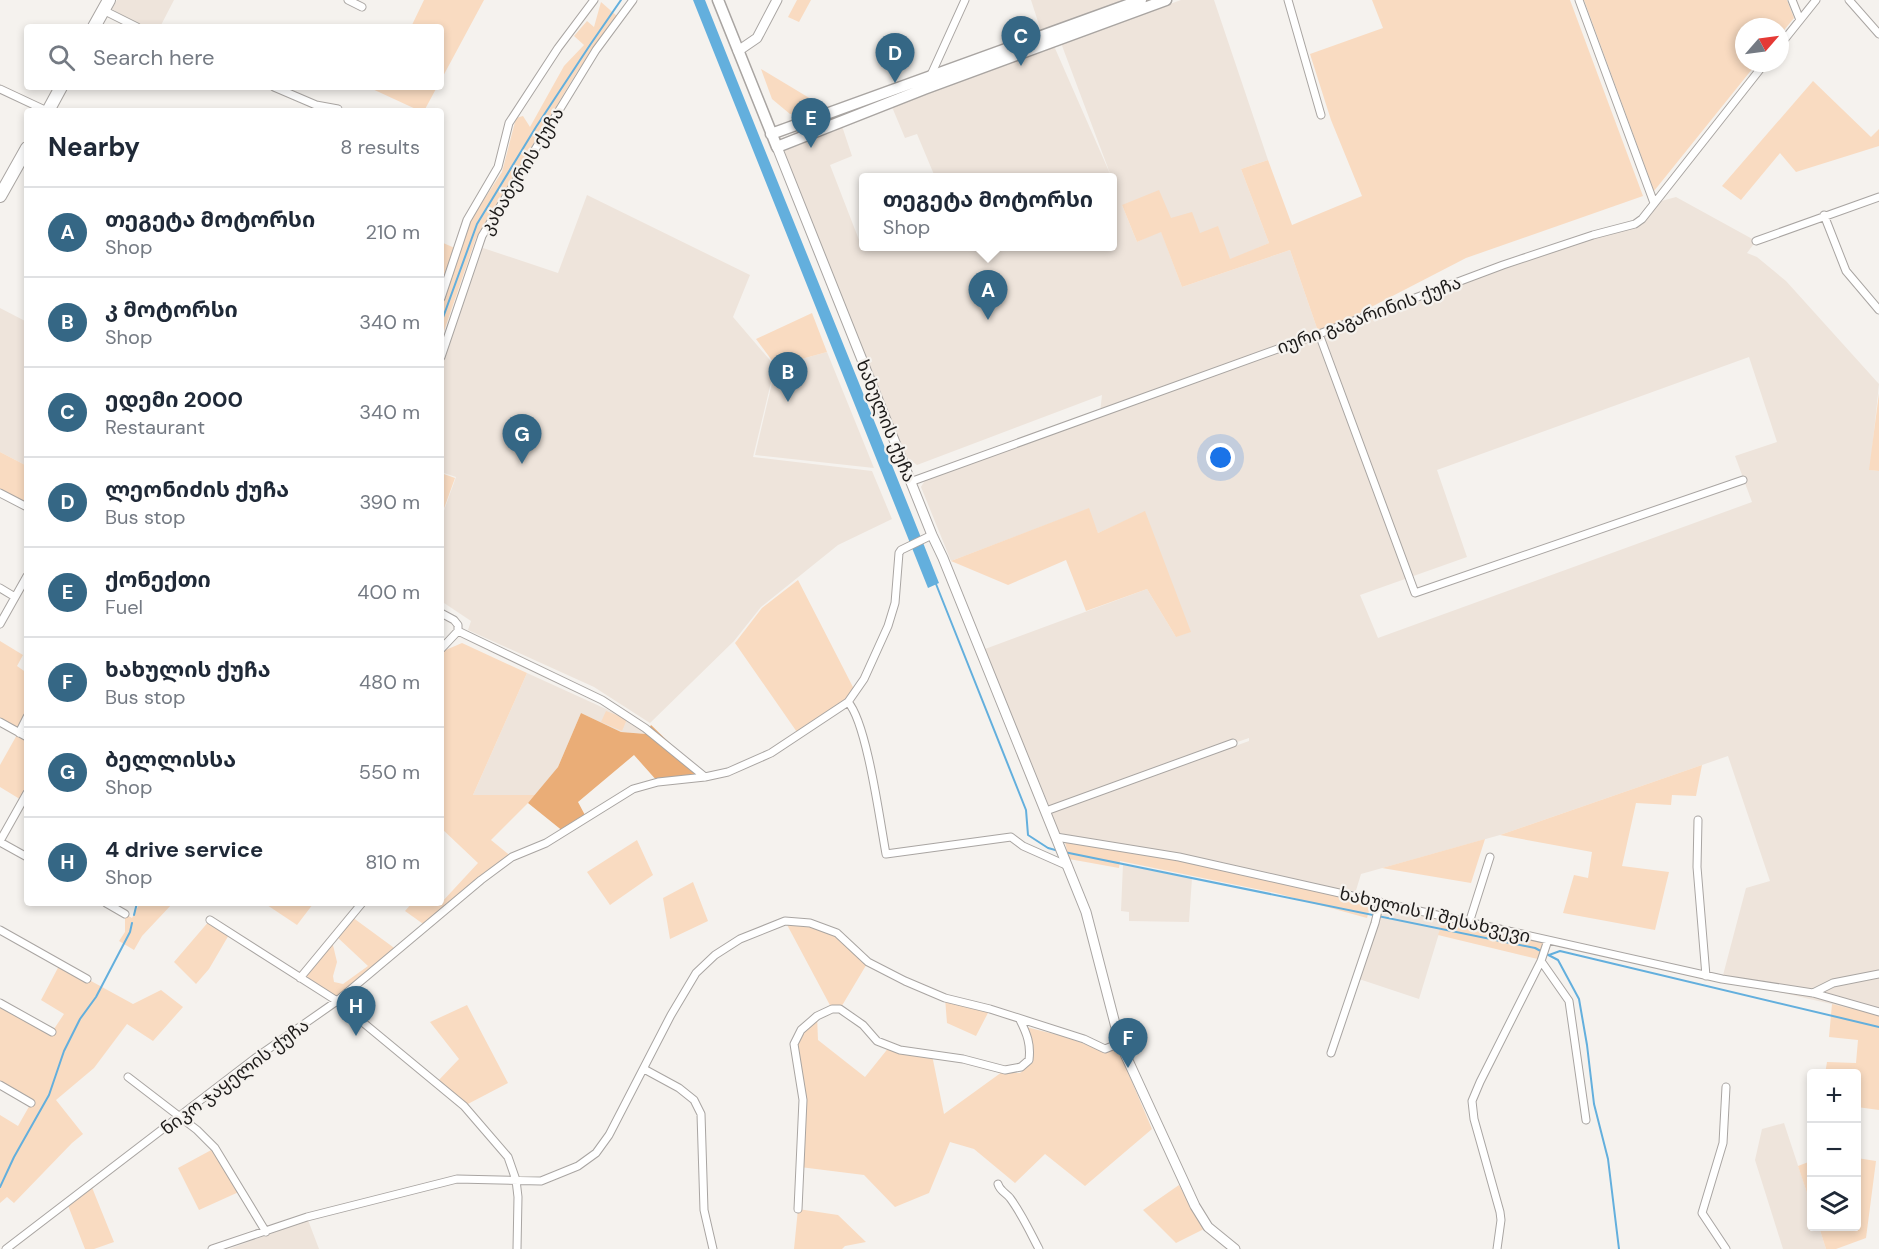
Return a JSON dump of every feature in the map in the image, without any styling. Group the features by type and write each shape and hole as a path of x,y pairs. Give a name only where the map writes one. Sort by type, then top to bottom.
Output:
{"highway":[{"path":"96,24 106,5"},
{"path":"49,108 59,90"},
{"path":"0,196 24,153"}],"main road":[{"name":"ხახულის ქუჩა","path":"718,0 777,147"},
{"path":"771,134 1141,0"},
{"path":"777,147 924,89 1166,0"}],"street":[{"path":"348,0 362,8"},
{"name":"კახაბერის ქუჩა","path":"444,289 467,220 498,167 509,123 558,48 594,0"},
{"name":"კახაბერის ქუჩა","path":"444,348 482,236 596,50 633,0"},
{"path":"738,51 757,38 777,0"},
{"path":"924,89 965,0"},
{"path":"1288,0 1321,115"},
{"path":"1579,0 1654,203"},
{"path":"1792,0 1800,20"},
{"path":"1789,34 1816,0"},
{"path":"1849,0 1879,34"},
{"path":"106,5 133,24"},
{"name":"იური გაგარინის ქუჩა","path":"910,482 1503,265 1593,235 1635,224 1642,219 1758,72"},
{"path":"0,89 41,108"},
{"path":"281,90 316,105 332,108"},
{"name":"ხახულის ქუჩა","path":"777,147 910,482 1066,863"},
{"path":"1756,241 1879,197"},
{"path":"1824,215 1846,271 1879,310"},
{"path":"1319,334 1415,593 1743,480"},
{"path":"0,493 24,505"},
{"name":"ნიკო ჯაყელის ქუჩა","path":"6,1249 254,1059 337,1002 463,895 512,857 546,843 633,789 658,782 728,772 771,753 848,702 864,679 888,626 895,603 899,553 932,535"},
{"path":"0,624 24,581"},
{"path":"0,588 15,597"},
{"path":"444,615 458,625 458,631 444,646"},
{"path":"458,631 602,700 645,728 705,777"},
{"path":"848,702 853,707 861,731 886,854 1011,837 1023,846 1066,863 1086,912 1120,1043 1195,1206 1208,1227 1235,1249"},
{"path":"0,722 24,736"},
{"path":"19,733 24,723"},
{"path":"1046,811 1233,743"},
{"path":"24,798 0,841 24,855"},
{"path":"1698,820 1697,867 1706,976"},
{"name":"ხახულის II შესახვევი","path":"1057,839 1179,858 1706,976 1813,993 1879,1012"},
{"path":"1469,923 1490,857"},
{"path":"1331,1053 1380,902"},
{"path":"111,906 125,914"},
{"path":"300,978 360,906"},
{"path":"210,920 337,1002 464,1106 508,1157 516,1180 518,1197 517,1249"},
{"path":"212,1249 307,1217 457,1179 541,1181 578,1166 596,1153 609,1135 671,1015 696,973 715,955 740,939 785,921 810,922 837,933 868,962 945,998 990,1009 1084,1039 1105,1049 1120,1043"},
{"path":"0,930 87,979"},
{"path":"1497,1249 1500,1212 1474,1119 1472,1101 1542,961 1548,940"},
{"path":"1542,961 1569,1001 1586,1120"},
{"path":"1813,993 1833,983 1879,974"},
{"path":"0,1003 52,1032"},
{"path":"798,1209 803,1100 794,1044 801,1030 817,1016 832,1009 840,1009 863,1025 877,1041 900,1050 963,1059 1005,1070 1021,1067 1029,1060 1028,1036 1020,1020"},
{"path":"644,1070 679,1088 694,1100 701,1114 704,1210 713,1249"},
{"path":"128,1077 197,1130 215,1148 266,1232"},
{"path":"0,1085 31,1103"},
{"path":"1726,1087 1723,1143 1702,1213 1726,1249"},
{"path":"998,1184 1019,1211 1039,1249"}],"shaded area":[{"path":"117,0 174,0 162,24 136,24 112,9"},
{"path":"424,0 484,0 444,74 444,24 412,24"},
{"path":"797,0 811,0 799,22 788,17"},
{"path":"1031,0 1132,0 1041,31"},
{"path":"1181,0 1214,0 1268,160 1241,169 1269,243 1230,260 1200,233 1171,219 1122,205 1137,242 1161,231 1182,287 1290,250 1319,334 1503,265 1635,224 1654,203 1676,197 1756,241 1747,253 1757,257 1786,281 1879,384 1870,470 1879,471 1879,1015 1722,979 1746,888 1770,881 1728,756 1500,835 1361,874 1354,897 1306,886 1304,881 1059,833 1051,813 1249,741 1249,738 1049,806 985,649 1147,589 1176,637 1145,512 1098,533 1088,509 951,561 921,487 928,475 1100,413 1102,395 917,465 905,456 783,150 842,126 852,156 830,165 859,240 859,251 1117,251 1117,173 1110,173 1061,43","holes":["1749,357 1777,442 1735,456 1752,502 1378,638 1360,595 1467,557 1437,470"]},
{"path":"1372,0 1570,0 1643,196 1466,258 1319,334 1290,250 1182,287 1161,232 1137,242 1122,205 1159,190 1171,218 1192,212 1200,233 1218,226 1230,259 1269,243 1241,169 1268,160 1292,225 1362,196 1331,120 1310,54 1383,28"},
{"path":"1584,0 1787,0 1794,18 1789,24 1789,18 1735,18 1735,72 1750,72 1654,191"},
{"path":"601,2 617,16 577,72 476,238 444,331 444,299 471,219 502,172 516,118 523,116 530,127 564,66 584,45 574,36 587,21 594,27"},
{"path":"1054,46 1110,173 933,173 917,134 905,138 892,107"},
{"path":"761,69 826,108 815,112 790,114 772,99"},
{"path":"1813,81 1871,137 1879,129 1879,146 1796,172 1780,153 1741,200 1722,186"},
{"path":"374,90 435,90 426,108 414,108"},
{"path":"587,195 750,275 733,317 775,366 753,457 872,471 892,519 838,545 761,607 734,641 650,723 594,687 468,630 471,621 444,603 444,511 456,477 444,473 444,351 480,247 558,273"},
{"path":"444,243 457,249 444,286"},
{"path":"0,308 24,320 24,464 0,452"},
{"path":"812,313 827,352 776,366 756,339"},
{"path":"827,352 874,468 755,455 776,366"},
{"path":"1879,393 1879,471 1869,470"},
{"path":"0,452 24,464 24,505 0,493"},
{"path":"444,474 455,478 444,509"},
{"path":"1089,508 1098,533 1145,511 1191,632 1176,637 1147,589 1086,611 1066,560 1008,585 951,561"},
{"path":"798,580 855,691 848,702 799,735 735,643 762,608"},
{"path":"0,641 23,655 17,666 24,671 23,801 0,787 0,765 18,733 0,722"},
{"path":"462,643 527,673 473,795 536,795 491,840 512,857 426,926 405,911 409,906 444,906 444,900 478,863 444,831 444,651"},
{"path":"527,673 628,719 646,734 621,732 581,713 558,767 536,795 473,795"},
{"path":"606,711 627,719 622,731 601,722"},
{"path":"581,713 621,732 646,734 651,725 705,777 658,782 634,755 578,802 586,817 564,832 528,803 558,767"},
{"path":"1702,765 1696,796 1672,795 1671,805 1636,803 1622,866 1669,872 1655,930 1563,913 1574,875 1588,878 1592,852 1500,835"},
{"path":"1485,839 1471,883 1382,868"},
{"path":"637,840 653,875 610,905 587,872"},
{"path":"1065,842 1180,858 1371,904 1367,918 1276,893 1120,861 1119,868 1069,859"},
{"path":"1123,864 1192,878 1189,922 1129,921 1129,912 1121,911"},
{"path":"693,882 708,921 670,939 663,898"},
{"path":"1380,902 1444,917 1419,999 1356,978"},
{"path":"138,906 170,906 142,936 134,950 119,941 125,932 125,914 132,918"},
{"path":"268,906 311,906 297,925"},
{"path":"352,917 397,950 337,1001 300,978 332,941 337,962 333,976 334,982 343,984 368,966 336,936"},
{"path":"1444,917 1548,940 1542,960 1438,935"},
{"path":"210,920 230,933 209,969 196,984 174,962"},
{"path":"785,921 800,922 831,932 868,962 840,1009 832,1009"},
{"path":"60,964 133,1004 161,990 183,1007 153,1041 127,1024 94,1068 56,1100 83,1134 14,1203 7,1197 0,1203 0,1115 18,1126 31,1103 0,1085 0,1003 52,1032 64,1014 41,1000"},
{"path":"945,998 990,1009 976,1036 947,1023"},
{"path":"1832,1004 1879,1015 1879,1110 1861,1108 1861,1069 1826,1069 1827,1062 1856,1063 1858,1040 1829,1037"},
{"path":"467,1005 508,1083 464,1106 436,1083 459,1059 430,1022"},
{"path":"817,1016 818,1040 865,1077 890,1046 932,1055 944,1114 1002,1072 1020,1073 1033,1062 1033,1044 1026,1027 1066,1037 1106,1052 1118,1049 1152,1129 1085,1186 1045,1154 1015,1183 974,1149 950,1142 929,1193 895,1207 864,1175 800,1167 803,1100 794,1044 801,1030"},
{"path":"1784,1123 1807,1193 1807,1231 1820,1231 1826,1249 1783,1249 1755,1160 1762,1129"},
{"path":"215,1148 241,1191 199,1210 178,1168"},
{"path":"1861,1159 1876,1161 1866,1238 1836,1249 1826,1249 1820,1231 1861,1231"},
{"path":"1807,1163 1807,1193 1798,1166"},
{"path":"91,1185 114,1242 94,1249 85,1249 67,1203"},
{"path":"1179,1185 1204,1229 1176,1243 1143,1210"},
{"path":"798,1209 838,1215 866,1242 845,1246 842,1249 794,1249"},
{"path":"308,1220 319,1249 229,1249"}],"water":[{"path":"693,0 705,0 910,510 939,583 928,588"}],"waterway":[{"path":"444,315 477,224 536,127 621,0"},
{"path":"936,584 1026,810 1028,835 1048,848 1059,851"},
{"path":"1064,852 1535,948 1558,960 1579,999 1594,1104 1608,1159 1619,1249"},
{"path":"134,915 136,906"},
{"path":"0,1187 49,1095 64,1051 80,1019 96,997 130,932 132,923"},
{"path":"1549,955 1560,951 1879,1027"}],"place":[{"name":"ედემი 2000","path":"1021,66"},
{"name":"ლეონიძის ქუჩა","path":"895,83"},
{"name":"ქონექთი","path":"811,148"},
{"name":"თეგეტა მოტორსი","path":"988,320"},
{"name":"კ მოტორსი","path":"788,402"},
{"name":"ბელლისსა","path":"522,464"},
{"name":"4 drive service","path":"356,1036"},
{"name":"ხახულის ქუჩა","path":"1128,1068"}]}
